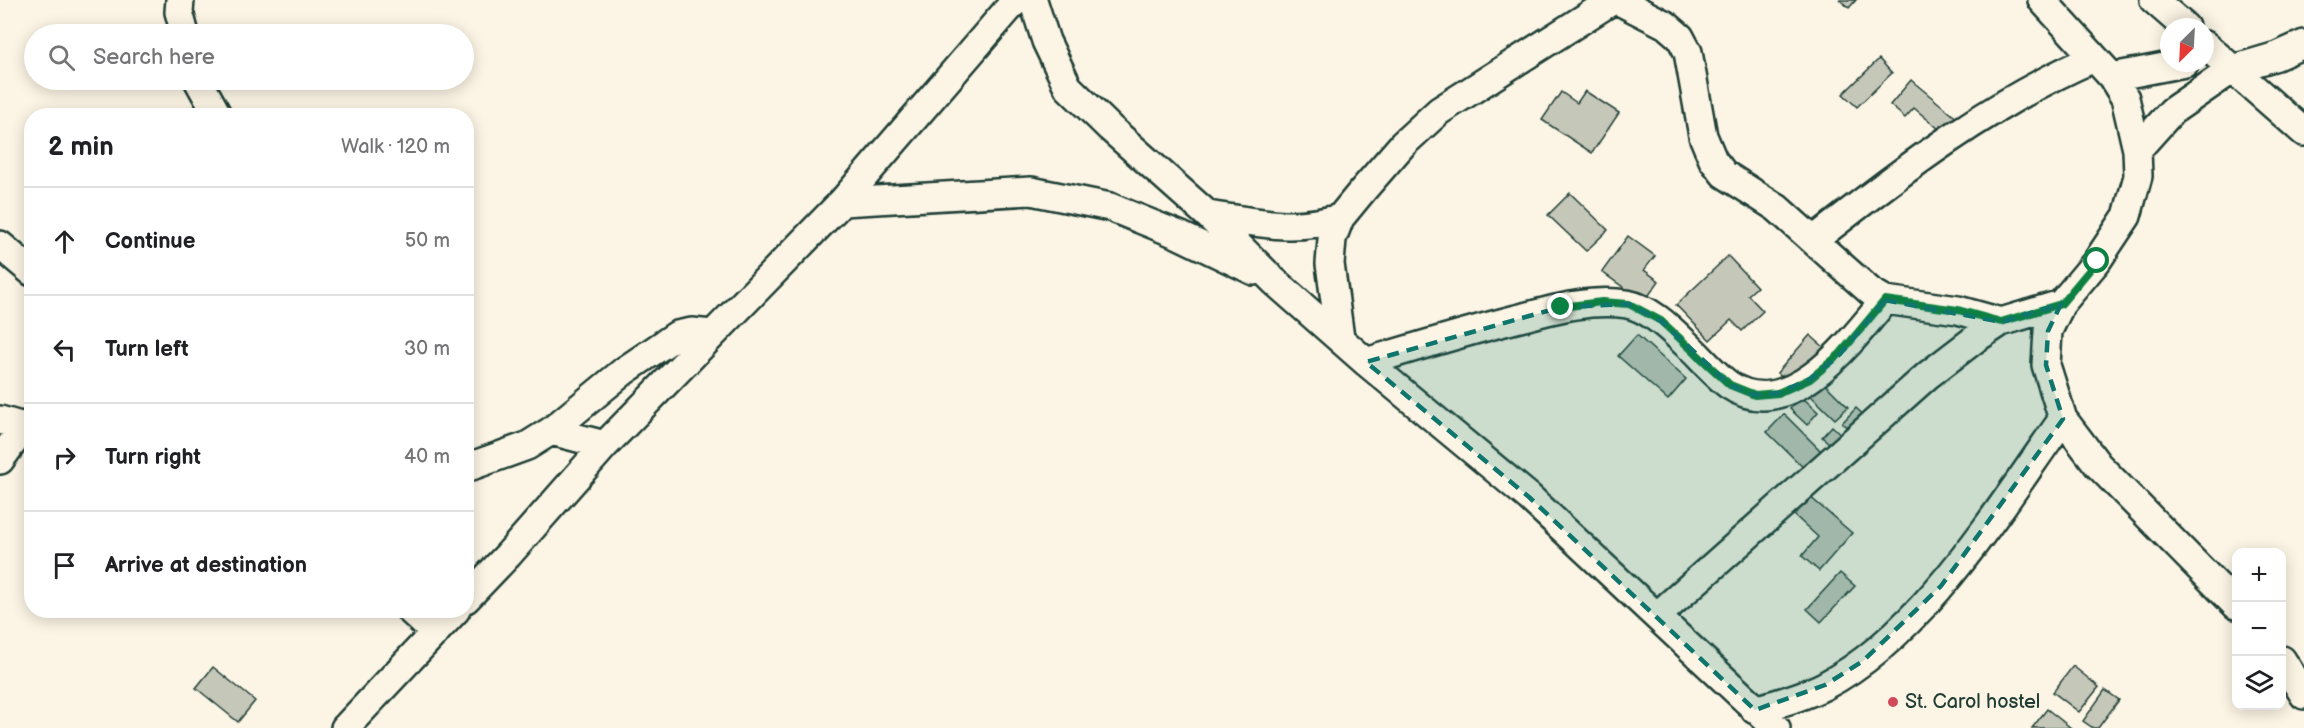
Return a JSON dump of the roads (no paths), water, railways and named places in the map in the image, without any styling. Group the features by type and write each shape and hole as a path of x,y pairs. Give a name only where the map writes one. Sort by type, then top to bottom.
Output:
{"street":[{"path":"180,0 179,12 182,24"},
{"path":"474,591 605,444 842,202 1016,0"},
{"path":"1033,0 1046,40 1068,87 1110,128 1208,215 1274,280 1366,362 1529,497 1776,728"},
{"path":"1340,338 1330,264 1332,239 1340,218 1403,144 1439,111 1615,0 1666,25 1680,37 1688,51 1703,136 1713,160 1724,174 1777,208 1871,292 1885,300 1958,310 2001,322"},
{"path":"2042,0 2103,67 2125,98 2137,150 2138,176 2127,216 2097,261 2061,304 2048,331 2046,365 2063,419 2098,465 2233,602"},
{"path":"2154,0 2175,18"},
{"path":"2215,57 2277,56 2304,44"},
{"path":"2137,150 2215,57"},
{"path":"2215,57 2304,132"},
{"path":"1814,240 1882,187 1951,139 2038,84 2103,67 2160,64"},
{"path":"204,90 214,108"},
{"path":"842,202 1031,191 1110,207 1179,235 1274,280"},
{"path":"1208,215 1290,226 1315,225 1340,218"},
{"path":"0,245 24,265"},
{"path":"1366,362 1492,324 1561,307 1602,302 1629,304 1661,321 1730,385 1755,395 1778,393 1810,379 1840,354 1885,300"},
{"path":"1657,616 1928,375 2001,322 2061,304"},
{"path":"474,465 527,446 550,431 660,344 677,335 692,332 712,334"},
{"path":"1755,710 1792,699 1825,685 1863,661 1906,623 1941,585 1988,527 2063,419"},
{"path":"0,460 18,423"},
{"path":"550,431 605,444"},
{"path":"419,618 435,633"},
{"path":"345,728 449,618"},
{"path":"2286,666 2304,695"}],"place":[{"name":"St. Carol hostel","path":"1893,702"}]}
